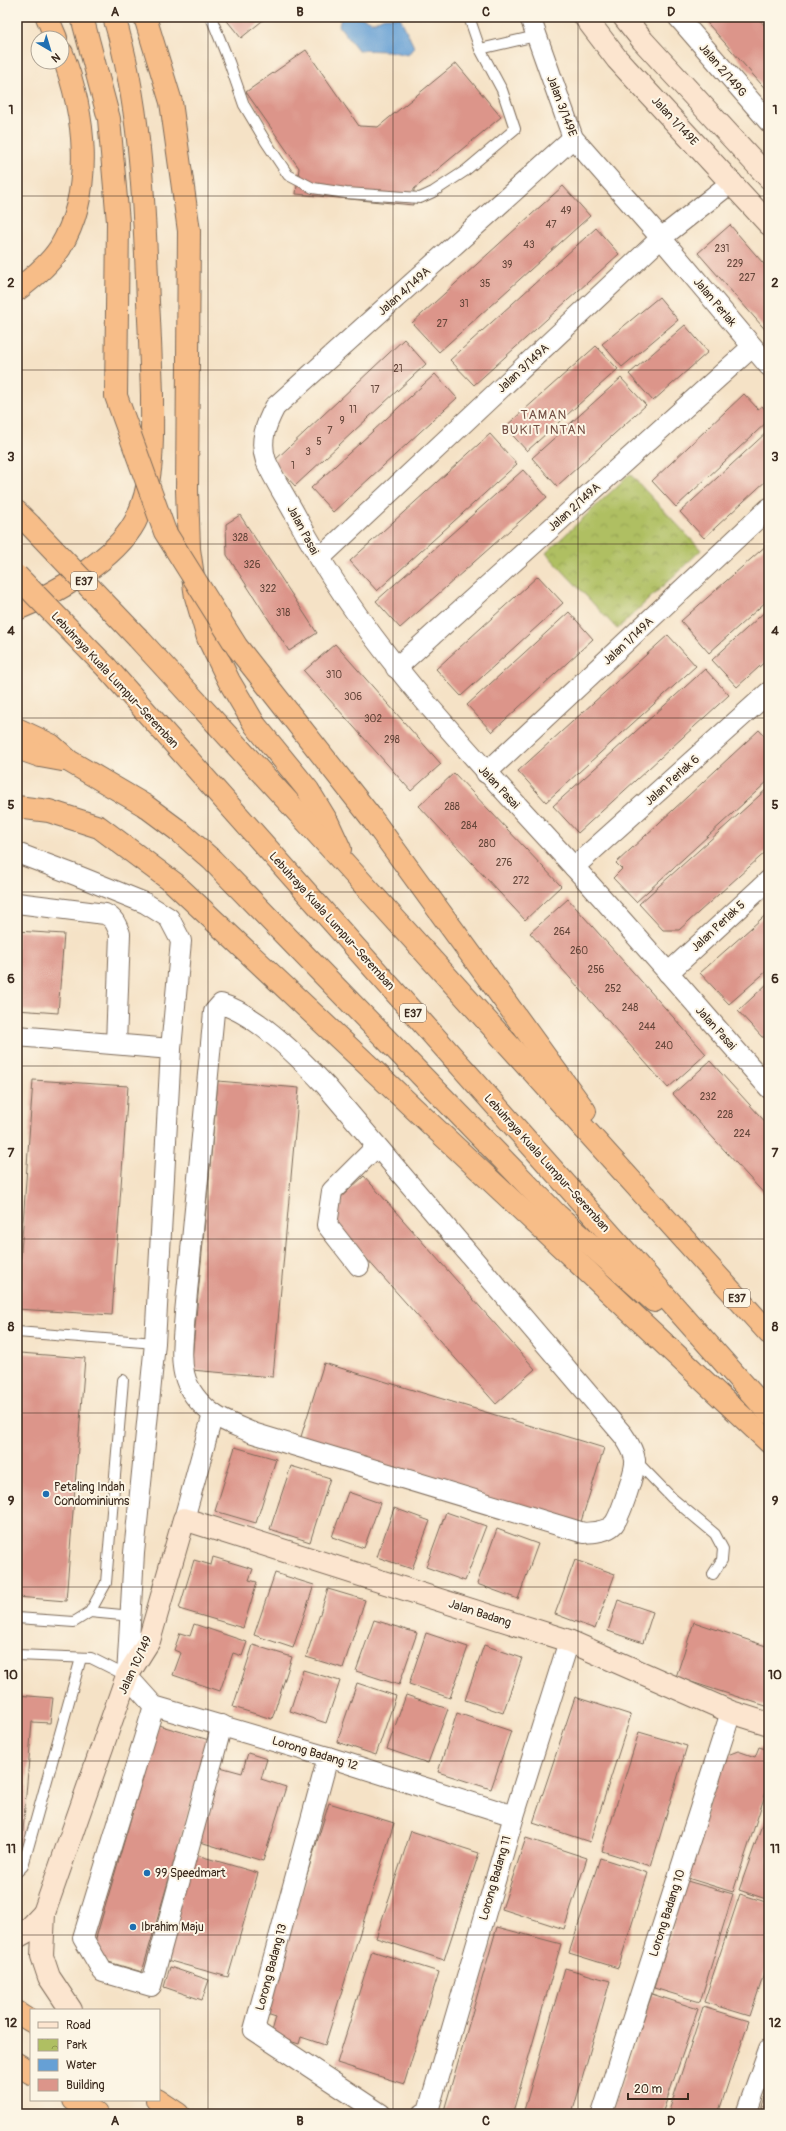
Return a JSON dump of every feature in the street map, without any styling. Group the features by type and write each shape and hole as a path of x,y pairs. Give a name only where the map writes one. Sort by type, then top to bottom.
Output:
{"highway":[{"path":"47,17 53,30"},
{"path":"82,17 109,119 118,222 116,396 165,532 237,647 370,816 656,1208"},
{"path":"17,609 36,602 80,576 114,547 134,522 148,488 152,442 151,344 142,182 122,41 114,17"},
{"path":"145,17 172,102 188,231 187,490 189,549 196,597 208,638 228,681 255,725 308,790 328,823 348,866"},
{"path":"17,290 44,268 60,248 71,224 82,182 83,157 81,133 72,86 67,70"},
{"name":"E37","path":"24,518 138,638 348,866 769,1333"},
{"name":"Lebuhraya Kuala Lumpur–Seremban","path":"17,576 107,668 769,1413"},
{"path":"17,730 51,745 69,761 144,805 179,831 212,860 577,1235 720,1358"},
{"path":"17,748 40,756 69,761"},
{"path":"17,807 48,811 99,827 174,883 769,1442"},
{"path":"17,2012 30,2020"},
{"path":"17,2064 30,2072"},
{"path":"76,2101 96,2114"},
{"path":"158,2101 178,2114"}],"street":[{"name":"Jalan 3/149E","path":"530,17 573,138 661,238"},
{"name":"Jalan 1/149E","path":"585,17 617,59 732,182 769,224"},
{"path":"624,17 643,41 769,178"},
{"name":"Jalan 2/149G","path":"678,17 769,122"},
{"name":"Jalan 4/149A","path":"266,459 263,437 267,422 275,407 573,138"},
{"name":"Jalan 3/149A","path":"319,559 661,238 732,182"},
{"name":"Jalan Perlak","path":"661,238 769,366"},
{"name":"Jalan 2/149A","path":"396,668 752,347"},
{"name":"Jalan Pasai","path":"266,459 319,559 396,668 486,774 574,867 668,973 765,1076"},
{"name":"Jalan 1/149A","path":"486,774 769,508"},
{"name":"Jalan Perlak 6","path":"574,867 769,692"},
{"path":"17,854 78,876 145,903 169,918 181,941 171,1049 155,1343 134,1553 132,1616 127,1676 154,1706 83,1938 103,1972 151,1986 222,1725"},
{"name":"Jalan Perlak 5","path":"668,973 769,880"},
{"path":"17,904 105,914 112,917 120,934 116,1044"},
{"path":"221,1004 238,1012 260,1026 298,1056 326,1086 376,1147 623,1435 631,1447 636,1461 621,1513 612,1526 598,1532 584,1533 252,1433 213,1414 188,1388 184,1378 182,1358 203,1114 214,1012 216,1007 221,1004"},
{"path":"17,1036 171,1049"},
{"path":"359,1266 327,1225 328,1206 332,1191 376,1147"},
{"name":"Jalan 1C/149","path":"70,2009 49,1977 42,1956 44,1913 127,1676 148,1641 213,1414"},
{"name":"Jalan Badang","path":"184,1518 569,1641 731,1712 769,1724"},
{"name":"Lorong Badang 11","path":"423,2114 428,2111 514,1816 569,1641"},
{"name":"Lorong Badang 12","path":"154,1706 328,1757 514,1816"},
{"name":"Lorong Badang 10","path":"602,2114 731,1712"},
{"name":"Lorong Badang 13","path":"328,1757 254,2030 381,2114"},
{"name":"Jalan 1C/149","path":"17,1937 26,1932 44,1913"},
{"path":"746,2114 769,2049"}],"lane":[{"path":"211,17 244,105 288,175 313,188 346,193 420,198 433,192 465,171 515,129 502,90 480,49 469,17"},
{"path":"480,49 536,36"},
{"path":"17,1332 155,1343"},
{"path":"17,1618 74,1622 90,1612 106,1583 123,1380"},
{"path":"636,1461 672,1498 715,1534 723,1549 723,1555 722,1560 713,1574"},
{"path":"90,1612 132,1616"},
{"path":"17,1655 91,1658 127,1676"},
{"path":"17,1872 23,1866 81,1658"}],"green space":[{"path":"630,474 701,550 617,629 546,553"}],"water":[{"path":"341,17 360,17 373,22 384,17 400,17 414,47 408,55 388,51 358,50 339,26"}],"building":[{"path":"224,17 267,17 241,38"},
{"path":"702,17 757,17 768,29 769,93"},
{"path":"306,50 359,126 378,127 456,63 501,117 414,189 413,205 296,194 299,168 246,92"},
{"path":"563,186 590,216 439,352 412,323"},
{"path":"730,225 769,270 769,334 698,253"},
{"path":"596,228 619,254 474,385 450,360"},
{"path":"659,297 678,320 622,367 602,344"},
{"path":"685,325 708,352 653,401 629,374"},
{"path":"404,339 426,364 295,486 273,462"},
{"path":"596,346 618,369 527,451 505,427"},
{"path":"435,374 457,398 333,512 311,488"},
{"path":"621,378 646,405 557,486 532,458"},
{"path":"744,394 758,409 762,406 769,414 769,420 676,507 652,481"},
{"path":"768,431 769,478 704,538 680,512"},
{"path":"490,434 517,464 377,591 350,561"},
{"path":"523,470 547,497 400,628 376,601"},
{"path":"240,515 317,633 289,651 227,555 226,524"},
{"path":"769,543 769,599 709,653 681,621"},
{"path":"538,576 563,603 461,696 436,669"},
{"path":"769,608 769,658 737,687 712,660"},
{"path":"569,612 593,639 492,732 467,705"},
{"path":"668,635 696,666 546,802 518,771"},
{"path":"335,644 441,764 411,791 304,671"},
{"path":"705,669 729,695 578,833 553,806"},
{"path":"759,730 769,741 769,780 636,902 613,878 622,869 616,863"},
{"path":"454,773 561,886 525,920 419,806"},
{"path":"769,787 769,849 679,930 663,930 639,904"},
{"path":"568,899 706,1054 668,1088 530,933"},
{"path":"769,912 769,969 729,1004 700,973"},
{"path":"17,931 64,934 58,1013 17,1010"},
{"path":"769,982 769,1037 762,1037 738,1011"},
{"path":"710,1061 769,1126 769,1199 673,1094"},
{"path":"33,1080 128,1086 112,1315 17,1309"},
{"path":"218,1081 299,1088 273,1377 191,1370"},
{"path":"364,1176 535,1369 496,1404 325,1212"},
{"name":"Petaling Indah Condominiums","path":"20,1353 85,1358 66,1601 17,1597 17,1391"},
{"path":"324,1363 604,1448 579,1528 299,1443"},
{"path":"235,1447 276,1459 256,1523 215,1511"},
{"path":"291,1466 330,1478 310,1542 270,1529"},
{"path":"348,1492 380,1503 364,1548 332,1537"},
{"path":"394,1508 430,1521 412,1569 377,1557"},
{"path":"446,1512 486,1526 465,1581 426,1567"},
{"path":"497,1529 538,1544 518,1599 477,1584"},
{"path":"213,1557 253,1569 249,1580 257,1582 243,1628 179,1609 194,1560 211,1565"},
{"path":"575,1560 615,1574 595,1629 555,1614"},
{"path":"275,1573 314,1585 293,1648 254,1635"},
{"path":"328,1589 365,1600 343,1668 306,1657"},
{"path":"618,1600 653,1612 643,1643 608,1631"},
{"path":"374,1620 417,1633 399,1685 356,1671"},
{"path":"694,1622 769,1647 769,1707 676,1677"},
{"path":"194,1624 247,1642 242,1656 233,1653 220,1691 173,1675 181,1653 174,1650 180,1633 190,1636"},
{"path":"426,1633 468,1647 450,1698 409,1684"},
{"path":"253,1645 292,1657 272,1719 233,1707"},
{"path":"484,1645 522,1658 503,1713 465,1700"},
{"path":"303,1670 340,1681 326,1723 290,1711"},
{"path":"357,1683 396,1696 376,1755 337,1742"},
{"path":"17,1695 53,1698 50,1723 32,1722 20,1868 17,1868"},
{"path":"406,1695 448,1709 428,1763 387,1749"},
{"path":"575,1697 631,1715 590,1842 533,1823"},
{"path":"457,1713 511,1731 491,1789 438,1772"},
{"path":"158,1725 209,1740 142,1972 102,1960 94,1945"},
{"path":"639,1732 687,1746 651,1866 602,1851"},
{"path":"759,1747 769,1750 769,1783 733,1892 684,1877 725,1756 738,1751 755,1757"},
{"path":"248,1753 267,1759 261,1779 286,1787 263,1861 197,1841 220,1767 242,1773"},
{"path":"329,1803 394,1823 325,2045 301,2037 299,2044 271,2035 276,2017 264,2013"},
{"path":"769,1805 769,1900 739,1890"},
{"path":"411,1831 479,1853 444,1960 376,1938"},
{"path":"526,1838 587,1858 564,1929 502,1909"},
{"path":"193,1854 258,1873 228,1977 163,1959"},
{"path":"600,1858 648,1873 618,1968 569,1953"},
{"path":"687,1881 733,1894 700,2002 654,1988"},
{"path":"740,1894 769,1903 769,1959 750,2016 704,2002"},
{"path":"497,1927 561,1944 515,2105 512,2114 443,2114"},
{"path":"372,1951 439,1972 404,2084 337,2063"},
{"path":"170,1967 209,1980 202,2000 164,1987"},
{"path":"565,1968 610,1981 572,2114 523,2114"},
{"path":"652,1994 698,2009 662,2114 611,2114"},
{"path":"703,2007 749,2021 718,2114 668,2114"},
{"path":"769,2087 769,2114 759,2114"}],"place":[{"name":"Petaling Indah Condominiums","path":"46,1494"},
{"name":"99 Speedmart","path":"147,1873"},
{"name":"Ibrahim Maju","path":"133,1927"}],"district":[{"name":"TAMAN BUKIT INTAN","path":"544,422"}]}
